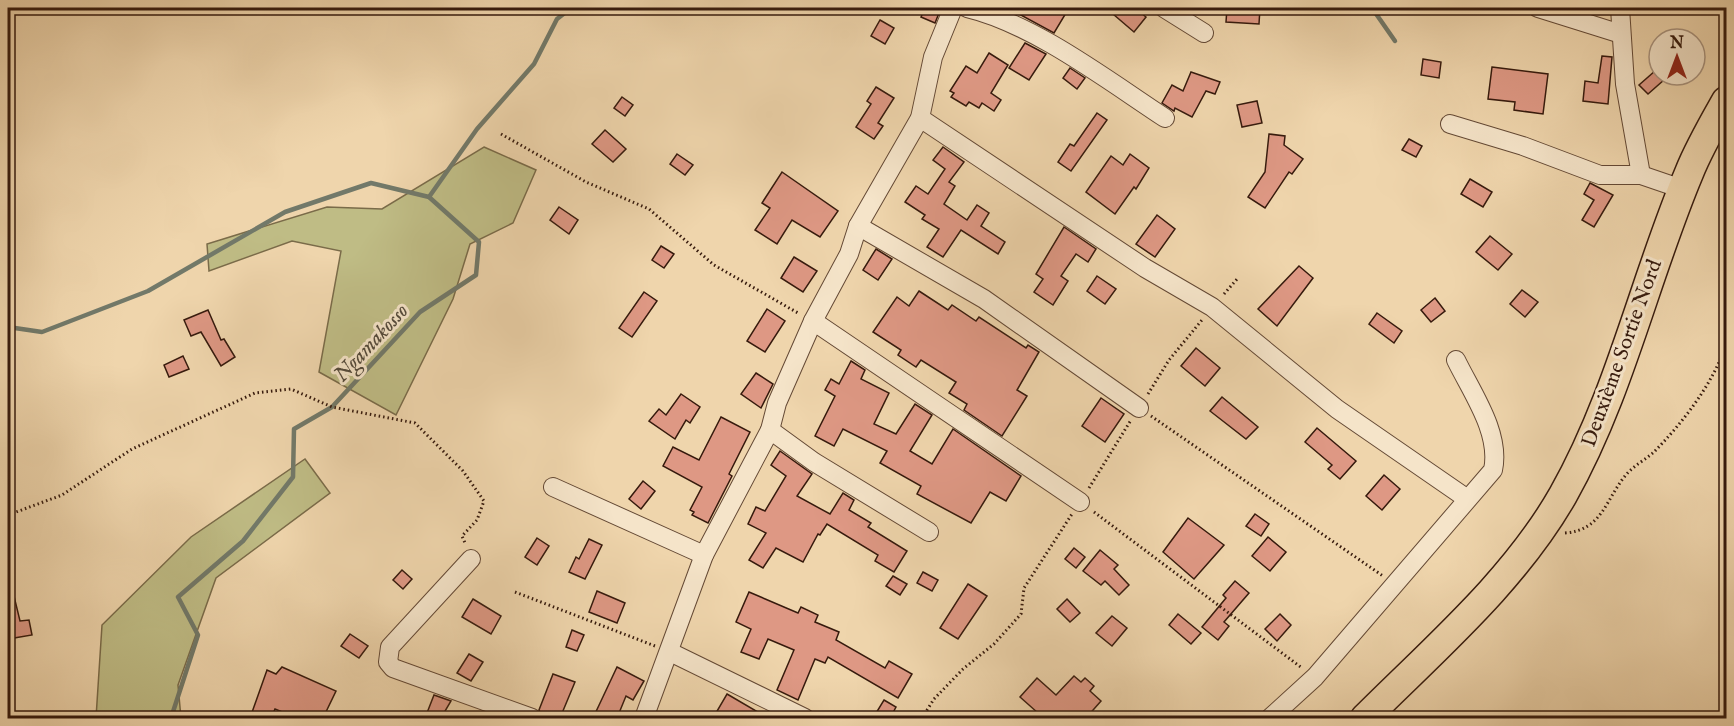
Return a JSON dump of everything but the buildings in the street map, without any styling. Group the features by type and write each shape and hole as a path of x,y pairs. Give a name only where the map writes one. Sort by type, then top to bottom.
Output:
{"main road":[{"name":"Deuxième Sortie Nord","path":"1365,718 1512,567 1546,524 1600,421 1682,189 1726,101"}],"street":[{"path":"644,718 704,555 770,429 777,403 813,321 849,254 858,226 920,118 933,57 953,8"},
{"path":"967,8 985,12 1053,46 1165,118"},
{"path":"1164,8 1204,33"},
{"path":"1538,8 1621,34"},
{"path":"1620,8 1625,84 1641,175"},
{"path":"920,118 1145,268 1212,308 1336,410 1466,498"},
{"path":"1450,124 1523,146 1600,175 1641,175 1682,189"},
{"path":"858,226 984,299 1139,408"},
{"path":"813,321 1080,502"},
{"path":"1270,718 1315,677 1396,585 1466,498 1493,470 1495,452 1489,429 1456,360"},
{"path":"770,429 814,462 929,532"},
{"path":"554,487 704,555"},
{"path":"471,559 390,647 388,662 393,668 532,718"},
{"path":"670,652 805,718"}],"path":[{"path":"501,134 586,183 649,209 714,265 813,321"},
{"path":"1546,524 1566,533 1583,531 1598,519 1627,473 1651,455 1676,429 1717,370 1726,345"},
{"path":"8,515 63,495 132,448 255,393 291,388 332,407 415,423 463,471 484,501 477,520 462,536 471,559"},
{"path":"1139,408 1396,585"},
{"path":"1080,502 1315,677"},
{"path":"515,592 670,652"}],"shaded area":[{"path":"484,147 536,170 513,223 470,244 453,299 396,415 319,372 341,251 292,241 209,271 207,244 327,207 382,209"},
{"path":"305,459 330,493 216,578 178,685 181,718 96,718 102,625 191,537"}],"waterway":[{"name":"Ngamakosso","path":"171,718 198,635 178,597 243,541 293,477 294,429 332,407 420,312 476,275 479,242 429,197 477,129 534,64 557,19 571,8"},
{"path":"1372,8 1395,41"},
{"path":"8,327 42,332 148,291 285,212 371,183 429,197"}]}
